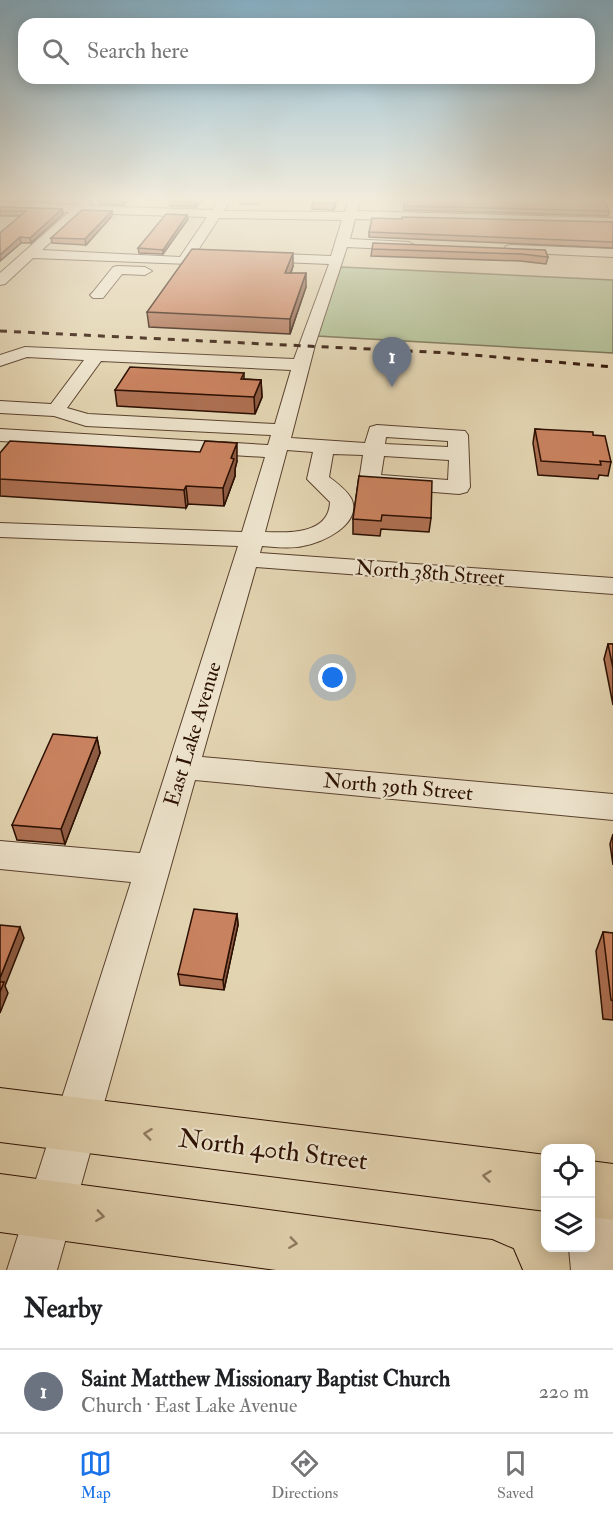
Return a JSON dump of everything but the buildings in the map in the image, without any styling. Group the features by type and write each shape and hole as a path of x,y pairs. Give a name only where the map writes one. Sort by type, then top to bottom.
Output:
{"main road":[{"name":"North 40th Street","path":"0,1115 541,1182"},
{"path":"595,1190 613,1192"},
{"path":"25,1206 492,1270"}],"street":[{"path":"0,281 25,257"},
{"path":"100,257 181,261"},
{"path":"98,295 118,270 170,272 184,257"},
{"name":"East Lake Avenue","path":"32,1270 25,1206 76,1125 249,549 299,373 337,257"},
{"path":"0,361 25,352 268,363 263,375 265,378 299,373"},
{"path":"56,410 96,356"},
{"path":"0,407 56,410 87,420 324,447 373,458 459,463 459,487 370,482 373,458"},
{"path":"0,435 280,442"},
{"path":"0,530 249,549 301,540 334,525 341,512 341,501 318,479 324,447"},
{"name":"North 38th Street","path":"249,549 613,586"},
{"name":"North 39th Street","path":"183,767 613,807"},
{"path":"0,855 153,869"},
{"path":"595,1252 597,1270"}],"green space":[{"path":"341,267 613,280 613,353 317,336"}],"railway":[{"path":"0,331 450,353 613,367"}],"place":[{"name":"Saint Matthew Missionary Baptist Church","path":"392,387"}]}
